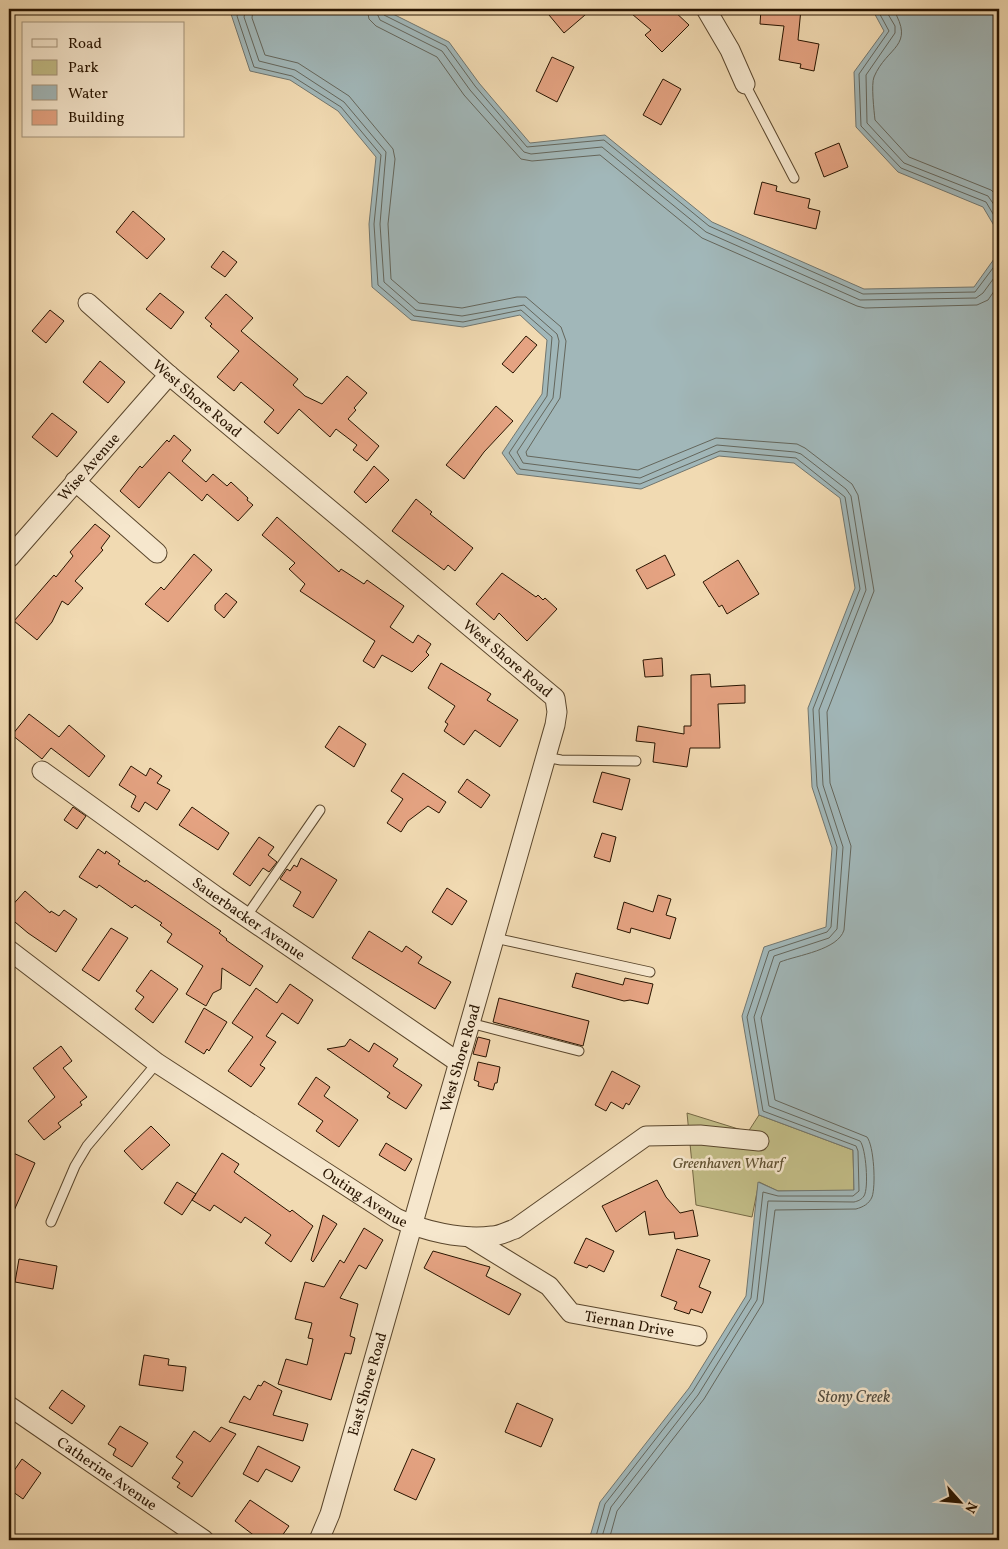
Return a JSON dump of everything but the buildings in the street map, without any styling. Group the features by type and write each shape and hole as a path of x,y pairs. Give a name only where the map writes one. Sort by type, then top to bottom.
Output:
{"street":[{"path":"706,9 730,50 745,84"},
{"name":"West Shore Road","path":"88,303 169,375 555,698 557,712 555,725 412,1226"},
{"name":"Wise Avenue","path":"9,558 169,375"},
{"path":"75,481 158,553"},
{"name":"Sauerbacker Avenue","path":"42,771 246,917 458,1062"},
{"name":"Outing Avenue","path":"9,950 157,1063 299,1157 412,1226 469,1237 494,1236 515,1229 646,1136 700,1135 759,1141"},
{"name":"East Shore Road","path":"319,1540 330,1514 412,1226"},
{"name":"Tiernan Drive","path":"469,1237 549,1286 571,1313 697,1336"},
{"name":"Catherine Avenue","path":"9,1406 204,1540"}],"lane":[{"path":"745,84 794,178"},
{"path":"546,757 561,760 636,761"},
{"path":"246,917 320,810"},
{"path":"494,938 650,972"},
{"path":"470,1023 579,1051"},
{"path":"51,1222 75,1166 87,1146 157,1063"}],"green space":[{"name":"Greenhaven Wharf","path":"687,1113 748,1132 759,1115 853,1150 854,1191 778,1191 759,1182 752,1217 696,1205"}],"water":[{"name":"Stony Creek","path":"236,9 383,9 449,42 479,83 530,143 605,135 712,222 864,289 974,287 999,252 998,1540 589,1540 600,1502 689,1388 746,1296 758,1182 778,1191 854,1190 853,1150 759,1115 742,1016 764,947 826,927 832,848 812,787 808,708 855,588 840,498 794,463 719,456 641,489 517,474 502,453 542,394 547,340 520,315 463,327 411,320 372,287 369,224 376,157 338,111 290,80 250,71 231,14"},
{"path":"872,9 999,9 999,234 983,207 898,172 856,127 854,72 884,31"}]}
